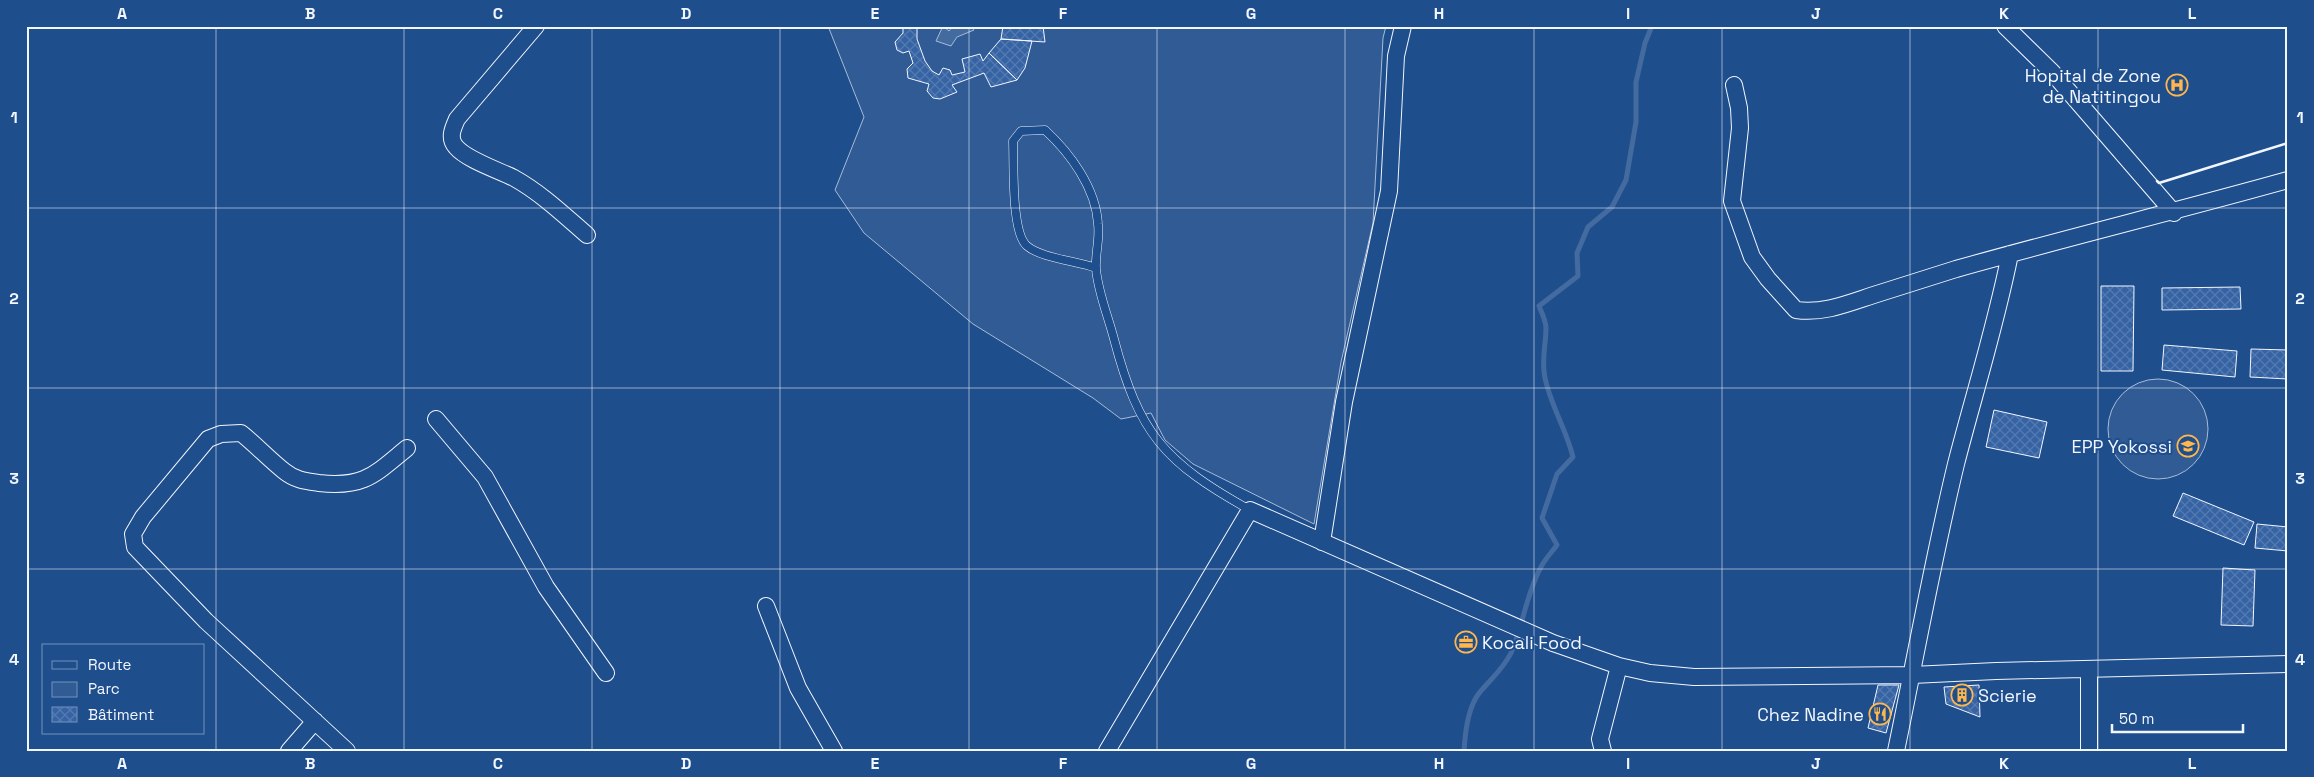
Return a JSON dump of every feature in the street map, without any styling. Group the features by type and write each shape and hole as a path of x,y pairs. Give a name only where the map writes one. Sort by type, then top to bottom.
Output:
{"street":[{"path":"536,26 457,119 451,133 454,146 462,153 515,179 559,210 587,235"},
{"path":"1322,542 1344,402 1389,191 1396,56 1403,26"},
{"path":"2005,26 2052,72 2174,213"},
{"path":"1734,85 1739,108 1740,128 1732,201 1752,256 1796,310 1810,312 1840,308 1947,272 2010,254 2174,213 2288,180"},
{"path":"1896,751 1935,554 1957,462 1989,345 2010,254"},
{"path":"436,419 484,477 546,587 606,673"},
{"path":"347,751 206,621 135,547 133,534 143,517 208,439 221,434 241,433 284,472 299,481 341,486 360,483 378,472 408,448"},
{"path":"1107,751 1250,510 1553,643 1619,666 1650,673 1694,677 1801,674 1912,675 2089,668 2288,664"},
{"path":"766,606 798,688 834,751"},
{"path":"1604,751 1600,739 1619,666"},
{"path":"2088,751 2089,668"},
{"path":"289,751 315,721"}],"lane":[{"path":"1096,268 1038,252 1027,246 1020,238 1017,222 1013,141 1021,131 1045,130 1074,163 1094,200 1098,222 1096,268 1125,380 1151,432 1158,443 1181,465 1215,490 1250,510"}],"green space":[{"path":"828,26 1386,26 1383,38 1373,223 1341,362 1314,524 1193,464 1165,440 1151,413 1121,419 1093,398 973,324 864,233 835,190 864,117"},
{"path":"2158,379 2177,382 2194,393 2205,410 2208,429 2205,448 2194,465 2177,476 2158,479 2139,476 2122,465 2111,448 2108,429 2111,410 2122,393 2139,382"}],"shaded area":[{"path":"943,26 949,31 953,26 971,26 974,30 957,37 951,46 936,41"}],"building":[{"path":"899,26 917,26 917,39 925,61 932,71 939,75 943,68 950,70 952,75 965,72 962,59 980,54 983,61 989,53 1017,80 991,87 984,73 952,85 957,92 940,99 933,98 927,91 929,84 908,78 907,69 913,63 909,51 903,53 897,50 895,42 903,33 903,29"},
{"path":"1003,26 1043,26 1045,42 1001,39"},
{"path":"1001,39 1032,41 1025,68 1017,80 989,53"},
{"path":"2101,286 2134,286 2133,371 2101,371"},
{"path":"2240,287 2241,309 2162,310 2162,288"},
{"path":"2164,345 2237,351 2235,377 2162,370"},
{"path":"2251,349 2288,350 2288,379 2250,377"},
{"path":"1994,410 2047,422 2039,458 1986,447"},
{"path":"2183,493 2254,522 2244,545 2173,516"},
{"path":"2257,524 2288,527 2288,551 2255,548"},
{"path":"2223,568 2255,570 2253,626 2221,625"},
{"path":"1878,685 1899,685 1886,733 1868,728"},
{"name":"Scierie","path":"1979,685 1980,717 1946,704 1944,687"}],"waterway":[{"path":"1464,751 1466,728 1476,698 1508,659 1519,632 1536,577 1544,561 1557,545 1542,518 1557,474 1573,457 1545,378 1546,325 1539,306 1578,276 1577,253 1588,227 1612,207 1626,180 1636,122 1636,82 1645,43 1652,26"}],"wall":[{"path":"2157,181 2159,183 2288,143"}],"place":[{"name":"Hopital de Zone de Natitingou","path":"2177,85"},
{"name":"EPP Yokossi","path":"2188,446"},
{"name":"Kocali Food","path":"1466,642"},
{"name":"Scierie","path":"1962,695"},
{"name":"Chez Nadine","path":"1880,714"}]}
